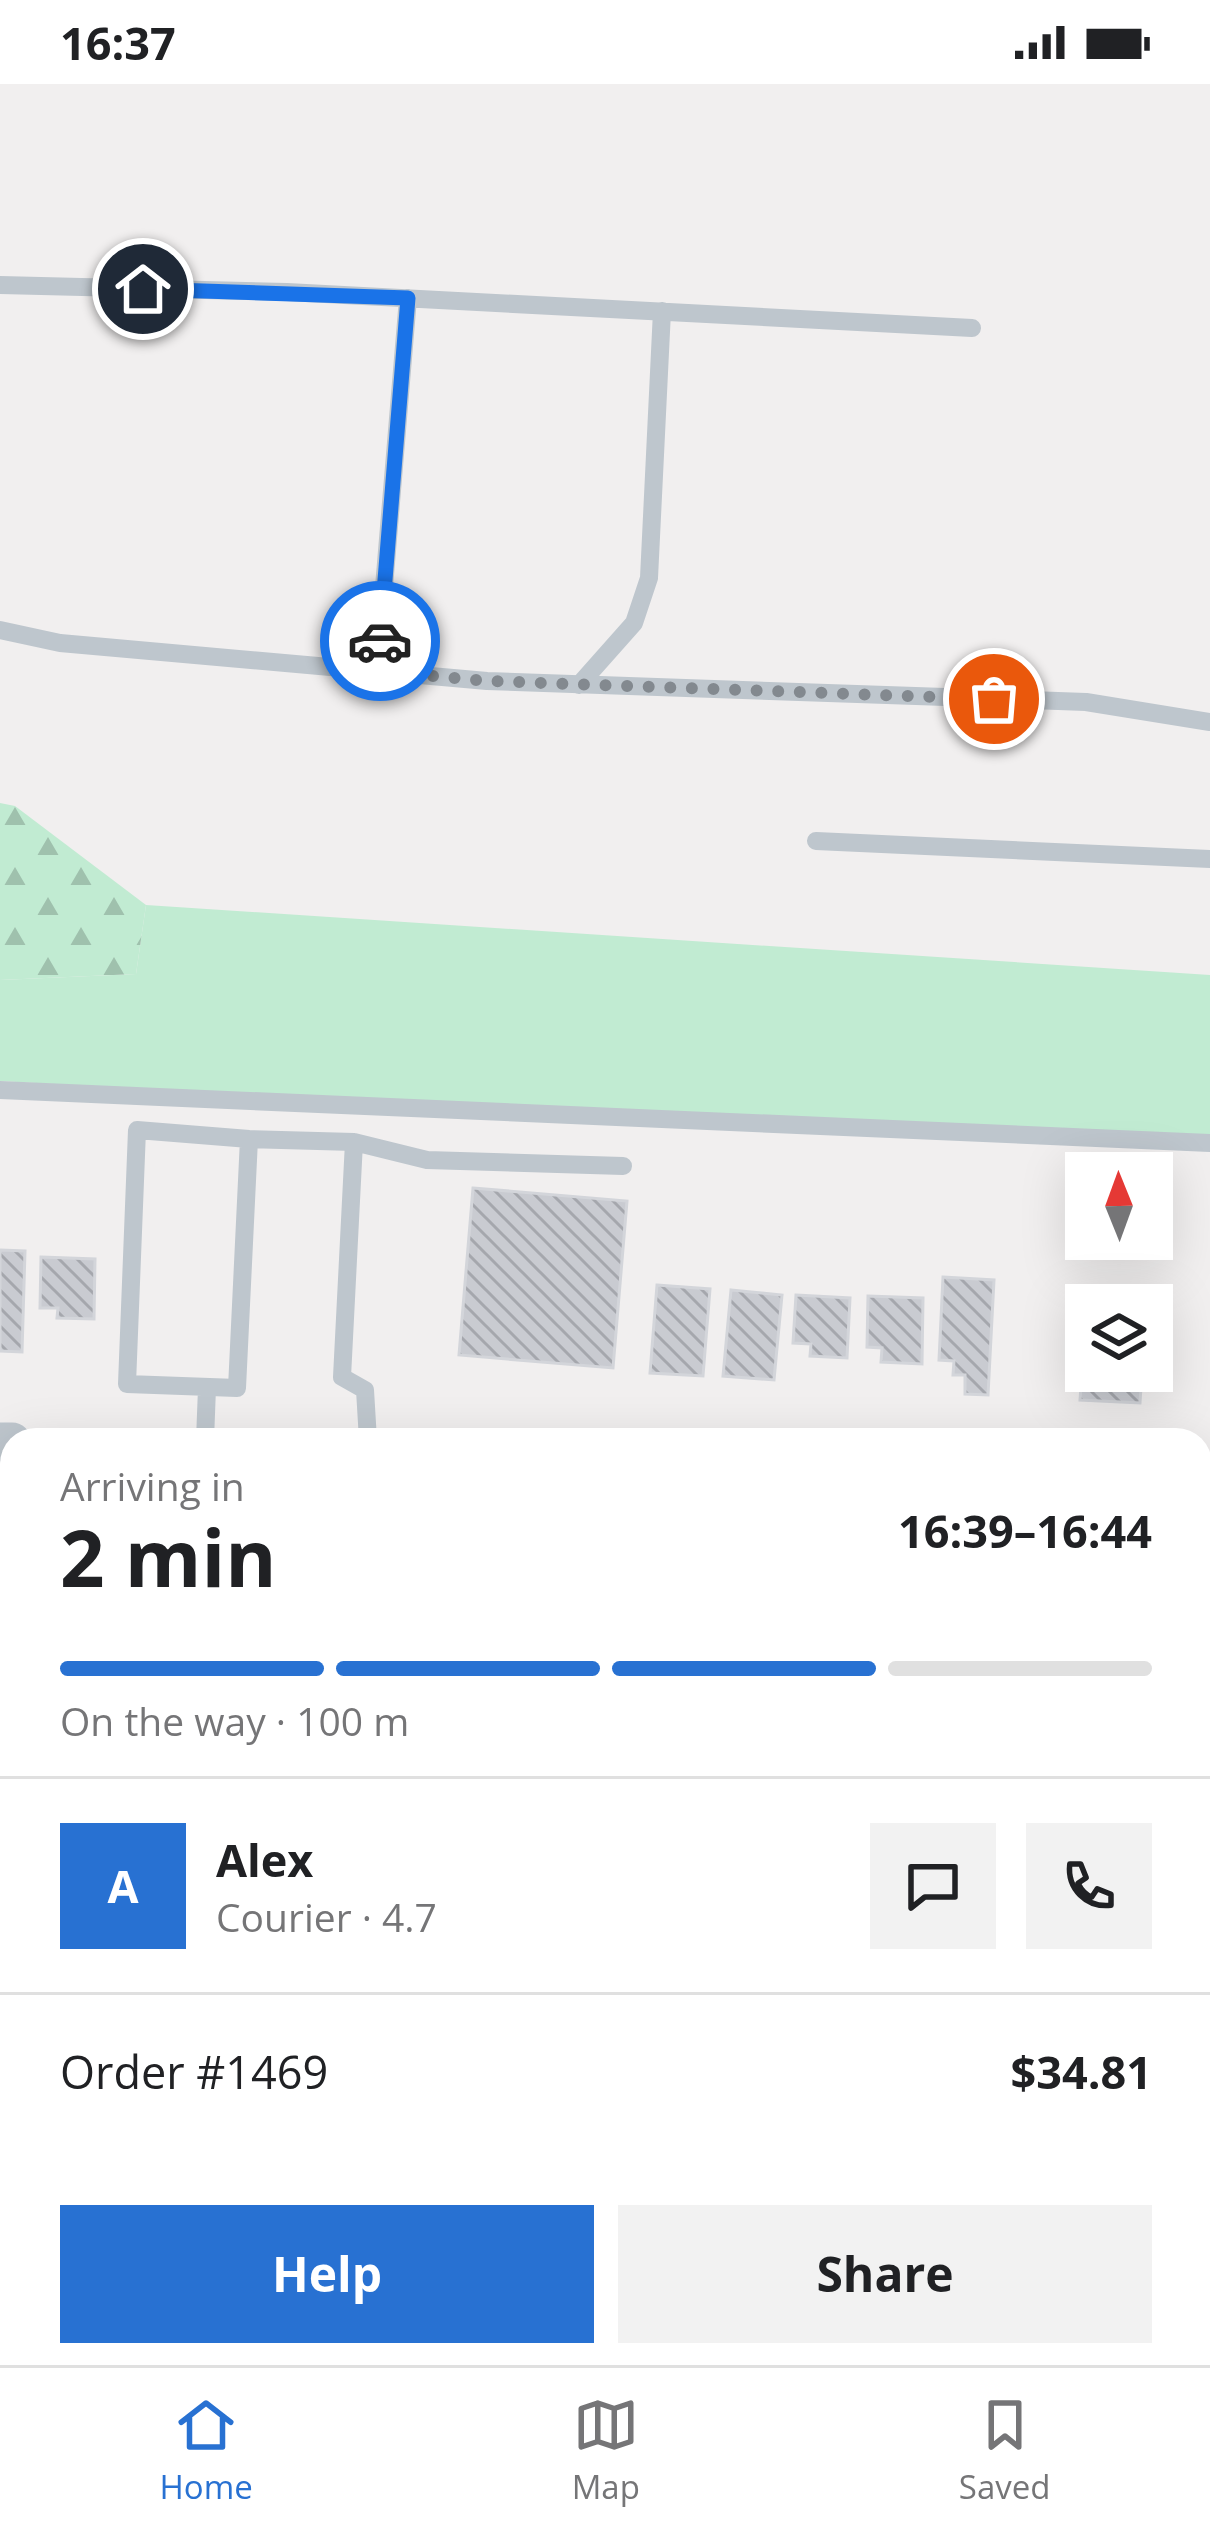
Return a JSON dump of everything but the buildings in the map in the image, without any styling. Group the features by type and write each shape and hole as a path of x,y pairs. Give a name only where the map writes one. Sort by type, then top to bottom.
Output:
{"lane":[{"path":"0,285 408,298 972,328"},
{"path":"377,671 408,298"},
{"path":"579,685 634,623 649,578 662,310"},
{"path":"0,630 59,643 377,671 579,685 1086,702 1210,722"},
{"path":"816,842 1210,859"},
{"path":"0,1090 1210,1143"},
{"path":"250,1139 237,1388 128,1384 137,1130 354,1142 427,1160 623,1166"},
{"path":"354,1142 342,1377 365,1390 367,1428"},
{"path":"206,1428 207,1388"}],"green space":[{"path":"0,803 15,806 146,905 136,974 0,980"},
{"path":"146,905 1210,975 1210,1148 0,1081 0,980 136,974"}],"way so far":[{"path":"380,641 377,671 488,681 994,699"}],"route":[{"path":"143,289 408,298 380,641"}]}
